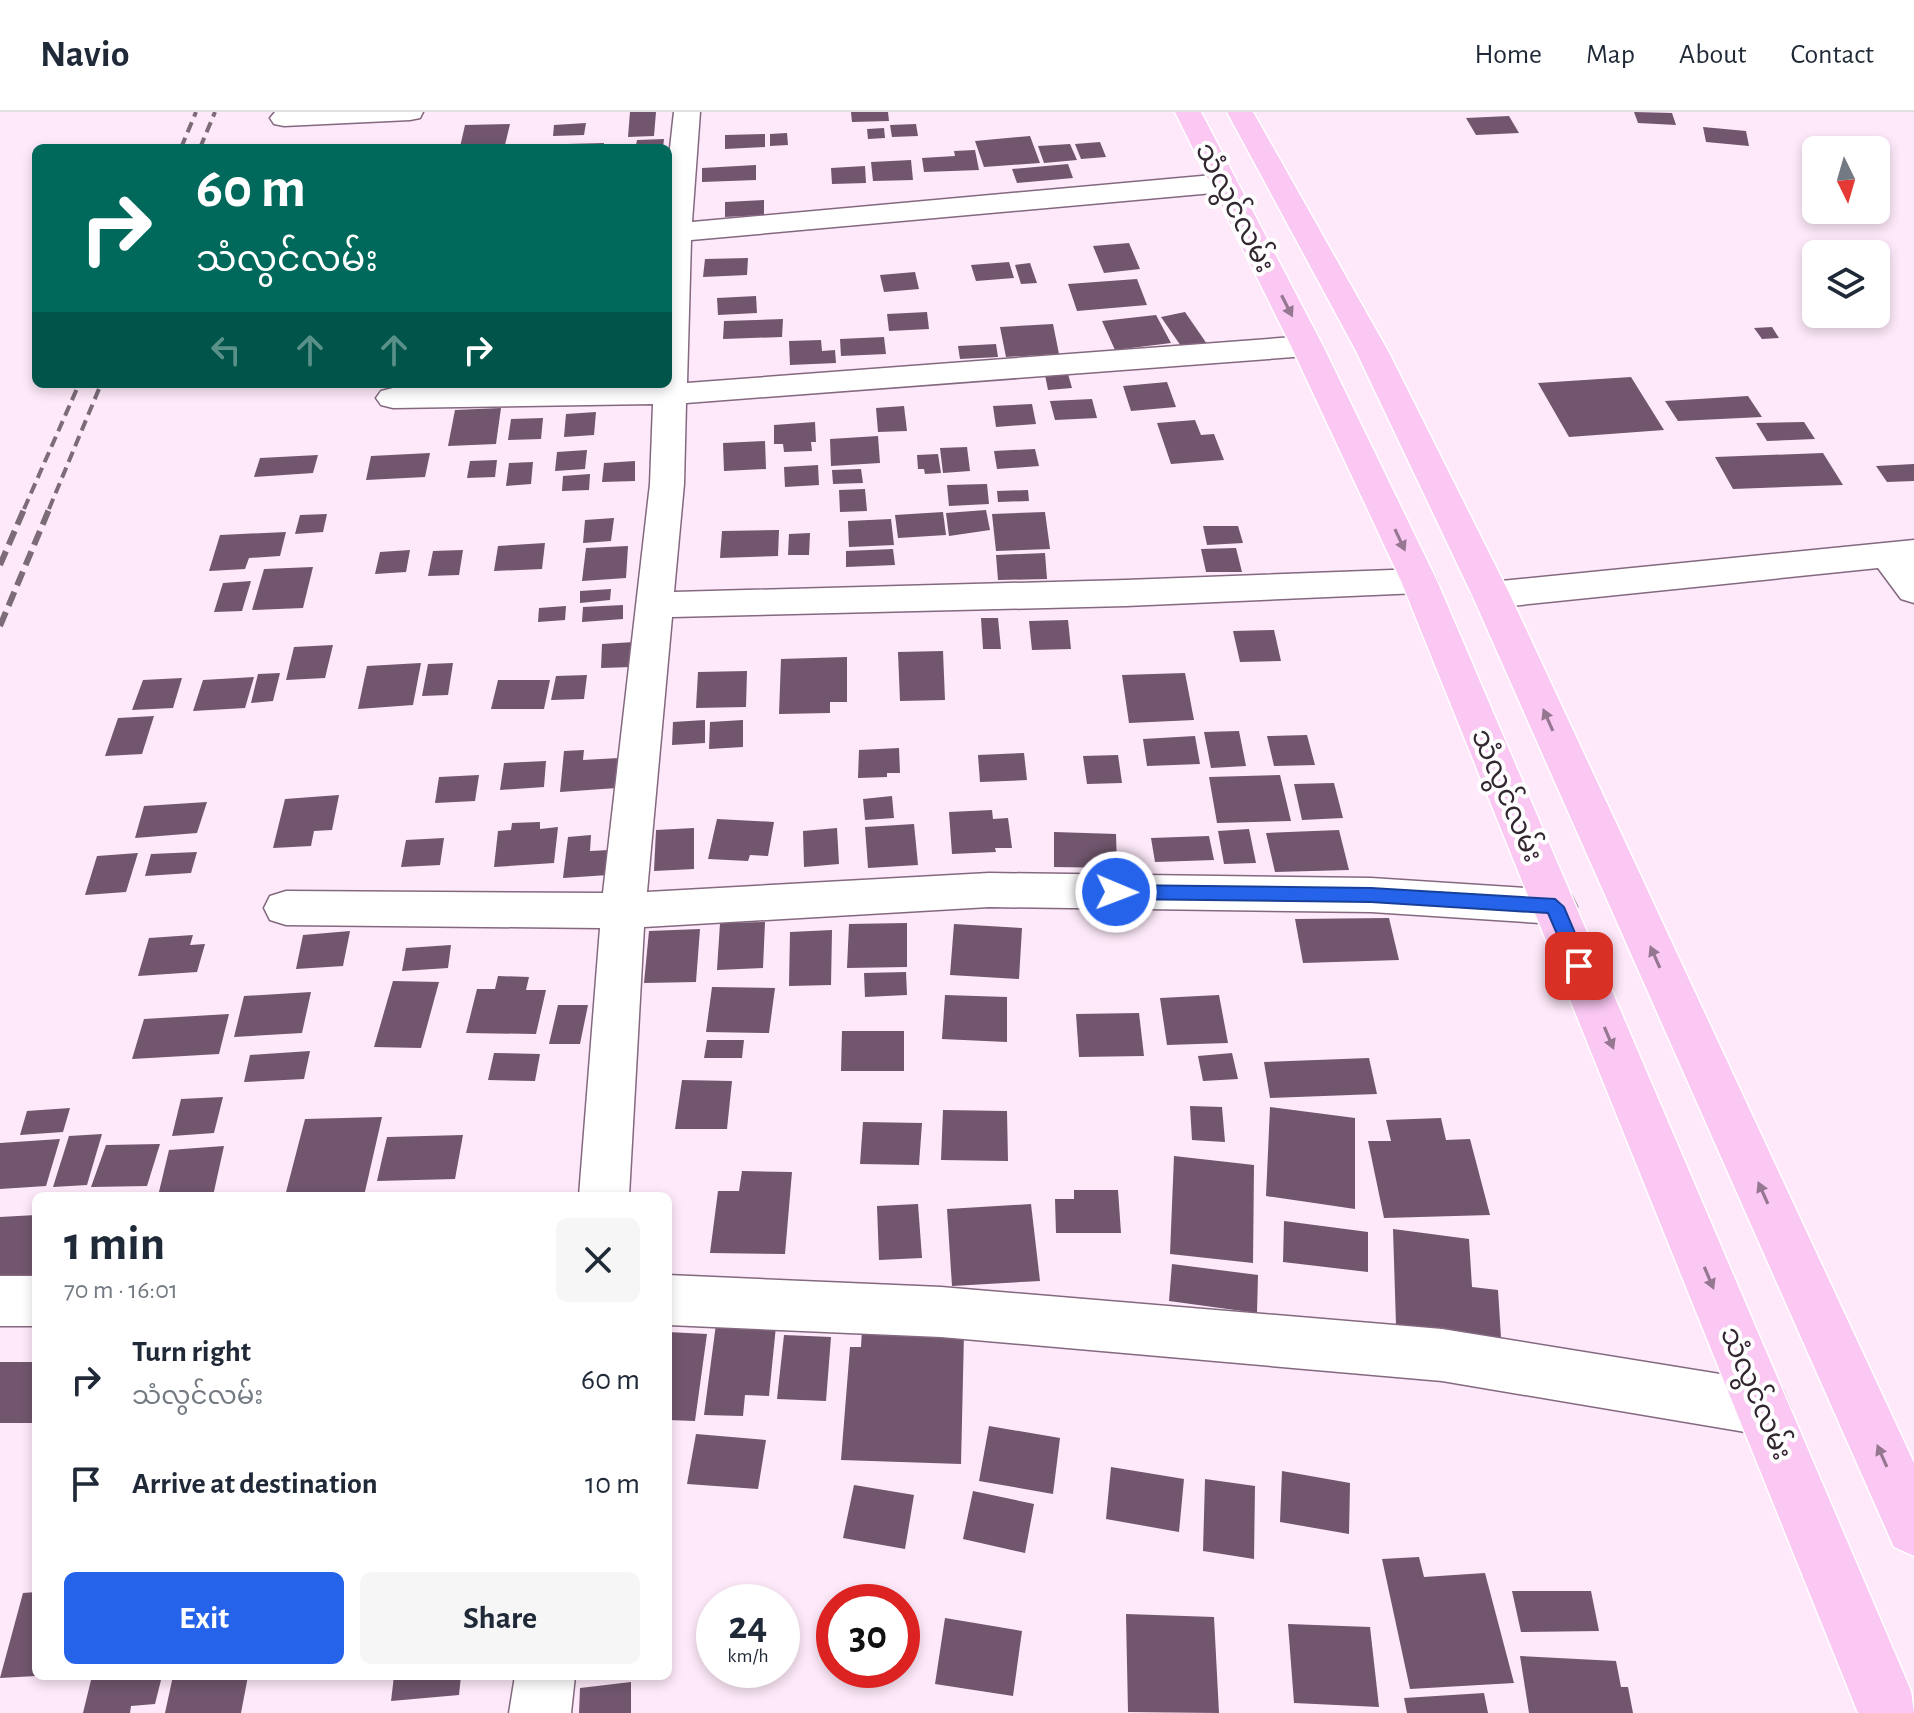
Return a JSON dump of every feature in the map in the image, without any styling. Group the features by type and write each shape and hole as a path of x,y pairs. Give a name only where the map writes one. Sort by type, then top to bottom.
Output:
{"main road":[{"name":"သံလွင်လမ်း","path":"1188,112 1307,346 1419,581 1889,1713"},
{"name":"သံလွင်လမ်း","path":"1240,112 1372,351 1491,595 1914,1527"}],"street":[{"path":"284,118 410,112"},
{"path":"687,112 672,232 1224,183"},
{"path":"393,398 670,394 1307,346"},
{"path":"604,1192 623,911 667,484 670,388"},
{"path":"1491,595 1900,553 1914,590"},
{"path":"655,605 1419,581"},
{"path":"286,908 623,911 989,890 1371,895 1555,907"},
{"path":"672,1300 941,1312 1442,1355 1763,1408"},
{"path":"0,1301 32,1301"},
{"path":"540,1713 544,1680"}],"building":[{"path":"630,112 656,112 654,136 628,137"},
{"path":"851,112 888,112 889,121 852,122"},
{"path":"1634,112 1672,113 1676,125 1638,123"},
{"path":"1509,116 1519,133 1476,135 1466,118"},
{"path":"586,123 584,135 553,136 554,125"},
{"path":"510,124 505,144 461,144 465,125"},
{"path":"916,124 918,136 892,137 890,125"},
{"path":"1703,127 1746,131 1749,146 1706,142"},
{"path":"884,128 885,138 868,139 867,129"},
{"path":"787,133 788,145 770,146 770,134"},
{"path":"765,134 765,147 725,149 725,135"},
{"path":"1030,136 1040,163 984,167 975,141"},
{"path":"664,139 663,144 636,144 637,140"},
{"path":"1100,142 1106,157 1081,159 1075,144"},
{"path":"1070,144 1077,160 1044,163 1038,146"},
{"path":"975,150 979,170 924,172 922,158 955,156 954,151"},
{"path":"911,160 913,180 873,181 871,162"},
{"path":"1068,164 1073,178 1017,183 1012,169"},
{"path":"756,165 756,180 702,182 702,168"},
{"path":"865,166 866,183 832,184 831,168"},
{"path":"764,200 764,215 725,217 725,202"},
{"path":"1129,243 1140,269 1104,273 1093,246"},
{"path":"748,258 747,275 703,277 705,259"},
{"path":"1009,262 1014,278 976,281 971,265"},
{"path":"1030,263 1037,283 1021,284 1015,265"},
{"path":"915,272 919,289 884,292 880,275"},
{"path":"1137,279 1147,305 1077,311 1068,284"},
{"path":"756,296 757,313 718,315 717,298"},
{"path":"927,312 929,329 889,331 887,314"},
{"path":"1185,312 1207,344 1183,349 1161,317"},
{"path":"1156,315 1171,343 1115,350 1102,321"},
{"path":"783,319 782,337 723,339 724,321"},
{"path":"1053,324 1059,354 1006,357 1000,327"},
{"path":"1772,327 1779,338 1762,339 1754,328"},
{"path":"884,337 886,354 841,356 840,339"},
{"path":"821,340 822,351 835,350 836,363 790,365 789,341"},
{"path":"996,344 998,357 960,359 958,346"},
{"path":"1068,374 1072,388 1048,390 1045,375"},
{"path":"1631,377 1664,430 1569,437 1538,383"},
{"path":"1167,382 1176,407 1131,411 1123,386"},
{"path":"1748,396 1762,417 1678,421 1665,401"},
{"path":"1092,399 1097,418 1055,420 1050,401"},
{"path":"1032,404 1036,424 996,427 993,406"},
{"path":"904,406 907,431 878,432 876,408"},
{"path":"501,408 496,444 448,446 455,410"},
{"path":"596,412 594,435 564,437 566,414"},
{"path":"543,418 541,439 508,440 511,419"},
{"path":"1195,420 1201,435 1214,434 1224,460 1171,464 1157,423"},
{"path":"815,422 816,442 811,442 812,451 784,452 783,444 774,444 774,425"},
{"path":"1804,422 1815,439 1767,441 1756,423"},
{"path":"878,436 880,463 831,466 830,439"},
{"path":"765,441 766,469 724,471 723,443"},
{"path":"967,447 970,471 943,473 940,448"},
{"path":"1035,449 1039,466 997,469 994,451"},
{"path":"587,450 585,469 555,471 557,452"},
{"path":"430,453 425,477 366,480 371,456"},
{"path":"1823,453 1843,485 1733,489 1715,457"},
{"path":"938,454 941,473 925,474 924,469 918,469 917,455"},
{"path":"318,455 313,473 254,477 260,458"},
{"path":"497,460 495,477 467,478 470,461"},
{"path":"635,461 635,481 602,482 604,463"},
{"path":"533,462 531,484 506,486 509,463"},
{"path":"1914,464 1914,481 1887,482 1876,466"},
{"path":"818,465 819,485 785,487 784,467"},
{"path":"861,469 863,483 833,484 832,470"},
{"path":"590,474 589,490 562,491 563,476"},
{"path":"987,484 989,504 949,506 947,485"},
{"path":"865,489 867,511 840,512 839,490"},
{"path":"1028,490 1029,501 998,502 997,491"},
{"path":"986,510 990,530 949,536 946,513"},
{"path":"943,512 946,535 898,538 895,515"},
{"path":"1045,512 1050,549 996,551 992,514"},
{"path":"327,514 323,532 295,534 300,515"},
{"path":"614,518 611,541 583,543 585,520"},
{"path":"891,519 894,545 849,547 848,521"},
{"path":"1203,526 1238,526 1243,543 1207,545"},
{"path":"779,530 778,556 720,558 722,531"},
{"path":"286,532 280,556 249,558 245,569 209,571 220,535"},
{"path":"810,533 809,555 788,555 789,534"},
{"path":"545,543 542,569 494,571 498,546"},
{"path":"628,546 626,578 582,581 586,548"},
{"path":"1236,548 1242,572 1206,572 1201,549"},
{"path":"893,549 895,565 846,567 846,551"},
{"path":"410,550 406,572 375,574 380,552"},
{"path":"463,550 459,575 428,576 433,551"},
{"path":"1045,553 1047,579 998,580 996,555"},
{"path":"313,567 303,608 252,610 264,569"},
{"path":"251,581 242,611 214,612 223,583"},
{"path":"611,589 610,600 580,603 580,591"},
{"path":"623,605 623,619 582,622 583,607"},
{"path":"566,606 565,620 538,622 539,608"},
{"path":"981,618 998,618 1001,649 983,649"},
{"path":"1068,620 1071,649 1032,650 1029,621"},
{"path":"1274,630 1281,661 1240,662 1233,631"},
{"path":"634,642 632,667 601,668 602,644"},
{"path":"333,645 325,678 286,680 294,647"},
{"path":"943,651 945,700 900,701 898,652"},
{"path":"847,657 847,702 830,702 830,713 779,714 781,659"},
{"path":"421,663 413,705 358,709 367,666"},
{"path":"453,663 448,695 422,696 428,664"},
{"path":"747,671 746,707 696,708 698,672"},
{"path":"280,673 273,701 251,703 258,674"},
{"path":"1185,673 1194,720 1129,723 1122,675"},
{"path":"587,675 584,699 551,700 556,676"},
{"path":"254,677 245,708 193,711 203,680"},
{"path":"182,678 173,708 132,710 143,680"},
{"path":"498,680 550,680 544,709 491,709"},
{"path":"154,716 142,754 105,756 118,718"},
{"path":"705,720 705,743 672,745 673,722"},
{"path":"743,720 743,747 709,749 710,722"},
{"path":"1239,731 1246,766 1211,768 1204,732"},
{"path":"1307,735 1315,765 1274,766 1267,736"},
{"path":"1195,736 1200,764 1147,766 1143,739"},
{"path":"899,748 900,773 887,773 887,777 858,778 859,750"},
{"path":"584,750 583,760 619,758 617,788 560,792 564,751"},
{"path":"1024,753 1027,780 980,782 978,755"},
{"path":"1118,755 1122,783 1087,784 1083,756"},
{"path":"546,761 544,787 500,790 504,763"},
{"path":"479,775 475,801 435,803 439,777"},
{"path":"1280,775 1291,821 1217,823 1209,777"},
{"path":"1334,783 1343,818 1302,820 1294,784"},
{"path":"339,795 332,830 314,831 311,846 273,848 285,799"},
{"path":"892,796 894,818 865,820 863,799"},
{"path":"207,802 197,833 135,838 144,806"},
{"path":"992,810 993,819 1008,818 1012,848 952,854 949,812"},
{"path":"717,819 774,822 768,856 750,855 748,861 708,859"},
{"path":"540,822 540,829 558,827 554,863 494,867 498,831 511,830 512,823"},
{"path":"914,824 918,865 868,868 865,827"},
{"path":"694,828 694,869 654,871 656,830"},
{"path":"837,828 839,864 804,867 803,831"},
{"path":"1249,829 1256,863 1224,864 1218,831"},
{"path":"1339,830 1349,870 1275,872 1266,833"},
{"path":"1054,832 1116,834 1117,868 1054,867"},
{"path":"591,835 590,851 609,850 608,875 563,878 568,837"},
{"path":"1209,836 1214,860 1155,862 1151,838"},
{"path":"444,838 440,865 401,867 406,840"},
{"path":"197,852 191,873 145,876 151,854"},
{"path":"138,853 126,892 85,895 97,856"},
{"path":"1389,918 1399,960 1303,963 1295,919"},
{"path":"765,922 763,968 717,970 720,923"},
{"path":"907,923 907,967 847,968 849,924"},
{"path":"954,924 1022,928 1019,979 950,975"},
{"path":"700,929 696,982 644,983 649,931"},
{"path":"832,930 831,985 789,986 790,932"},
{"path":"350,931 343,966 296,969 303,935"},
{"path":"193,935 190,945 205,944 197,972 138,976 149,938"},
{"path":"451,945 448,968 402,971 406,948"},
{"path":"906,972 907,995 865,997 864,973"},
{"path":"498,976 529,977 526,990 546,990 536,1034 466,1033 477,989 495,989"},
{"path":"393,981 439,982 421,1048 374,1047"},
{"path":"712,987 775,988 769,1033 706,1032"},
{"path":"311,992 302,1033 234,1037 244,996"},
{"path":"945,995 1007,997 1007,1042 942,1039"},
{"path":"1219,995 1228,1043 1167,1045 1160,998"},
{"path":"558,1005 588,1005 580,1044 549,1044"},
{"path":"1139,1013 1144,1056 1079,1057 1076,1014"},
{"path":"229,1014 219,1054 132,1059 144,1019"},
{"path":"842,1031 904,1031 904,1071 841,1071"},
{"path":"707,1040 744,1040 742,1058 704,1058"},
{"path":"310,1051 304,1079 244,1082 250,1055"},
{"path":"494,1053 540,1054 535,1081 488,1080"},
{"path":"1232,1053 1238,1079 1203,1081 1198,1056"},
{"path":"1369,1058 1377,1094 1270,1098 1264,1062"},
{"path":"682,1080 732,1081 727,1129 675,1129"},
{"path":"223,1097 214,1133 172,1136 181,1099"},
{"path":"1190,1106 1222,1107 1225,1142 1192,1140"},
{"path":"1270,1107 1355,1118 1355,1209 1266,1196"},
{"path":"70,1108 63,1132 20,1135 27,1111"},
{"path":"943,1110 1007,1111 1008,1161 941,1160"},
{"path":"382,1117 365,1192 286,1192 305,1119"},
{"path":"1441,1118 1446,1140 1470,1139 1490,1215 1384,1218 1368,1141 1391,1141 1386,1120"},
{"path":"863,1122 922,1123 919,1165 860,1164"},
{"path":"102,1134 87,1185 53,1187 69,1136"},
{"path":"463,1135 455,1179 377,1181 387,1137"},
{"path":"60,1139 46,1186 0,1189 0,1143"},
{"path":"160,1144 147,1186 91,1187 106,1145"},
{"path":"224,1146 214,1192 159,1192 169,1150"},
{"path":"1174,1156 1254,1165 1253,1263 1170,1254"},
{"path":"742,1171 792,1172 785,1254 710,1253 718,1191 739,1191"},
{"path":"1074,1190 1118,1190 1121,1233 1056,1233 1055,1199 1074,1199"},
{"path":"918,1204 922,1258 879,1260 877,1206"},
{"path":"1031,1204 1040,1281 952,1286 947,1209"},
{"path":"32,1215 32,1277 0,1280 0,1217"},
{"path":"1284,1221 1368,1232 1368,1272 1283,1262"},
{"path":"1393,1229 1469,1239 1472,1287 1498,1290 1501,1338 1396,1325"},
{"path":"1172,1264 1258,1275 1257,1313 1169,1301"},
{"path":"716,1324 776,1326 769,1396 745,1395 743,1416 704,1415"},
{"path":"862,1330 964,1333 961,1464 841,1460 850,1347 861,1347"},
{"path":"672,1332 707,1334 695,1421 672,1420"},
{"path":"784,1335 831,1337 826,1401 777,1399"},
{"path":"0,1362 32,1362 32,1423 0,1423"},
{"path":"989,1426 1060,1438 1053,1494 979,1481"},
{"path":"696,1434 766,1440 758,1489 687,1484"},
{"path":"1111,1467 1184,1479 1179,1532 1106,1519"},
{"path":"1282,1471 1350,1483 1349,1534 1280,1522"},
{"path":"1205,1479 1255,1486 1254,1559 1203,1551"},
{"path":"854,1485 914,1495 905,1549 843,1538"},
{"path":"973,1491 1034,1504 1025,1553 963,1539"},
{"path":"1419,1557 1424,1577 1485,1573 1514,1683 1410,1689 1382,1559"},
{"path":"1512,1591 1591,1591 1599,1631 1521,1632"},
{"path":"32,1592 32,1676 0,1678 23,1593"},
{"path":"1126,1614 1214,1617 1219,1713 1128,1712"},
{"path":"945,1618 1022,1631 1013,1696 935,1684"},
{"path":"1288,1624 1370,1627 1379,1707 1294,1703"},
{"path":"1520,1656 1616,1661 1621,1687 1628,1687 1633,1713 1529,1713"},
{"path":"91,1680 161,1680 155,1704 131,1706 130,1713 83,1713"},
{"path":"172,1680 247,1680 241,1713 165,1713"},
{"path":"394,1680 461,1680 459,1695 391,1701"},
{"path":"631,1682 631,1713 579,1713 580,1688"},
{"path":"1484,1693 1488,1713 1407,1713 1404,1698"}],"railway":[{"path":"183,144 196,112"},
{"path":"202,144 215,112"},
{"path":"24,509 77,388"},
{"path":"49,509 99,388"},
{"path":"0,565 25,507"},
{"path":"0,626 50,507"}],"route":[{"path":"1116,892 1371,895 1555,907 1579,966"}]}
